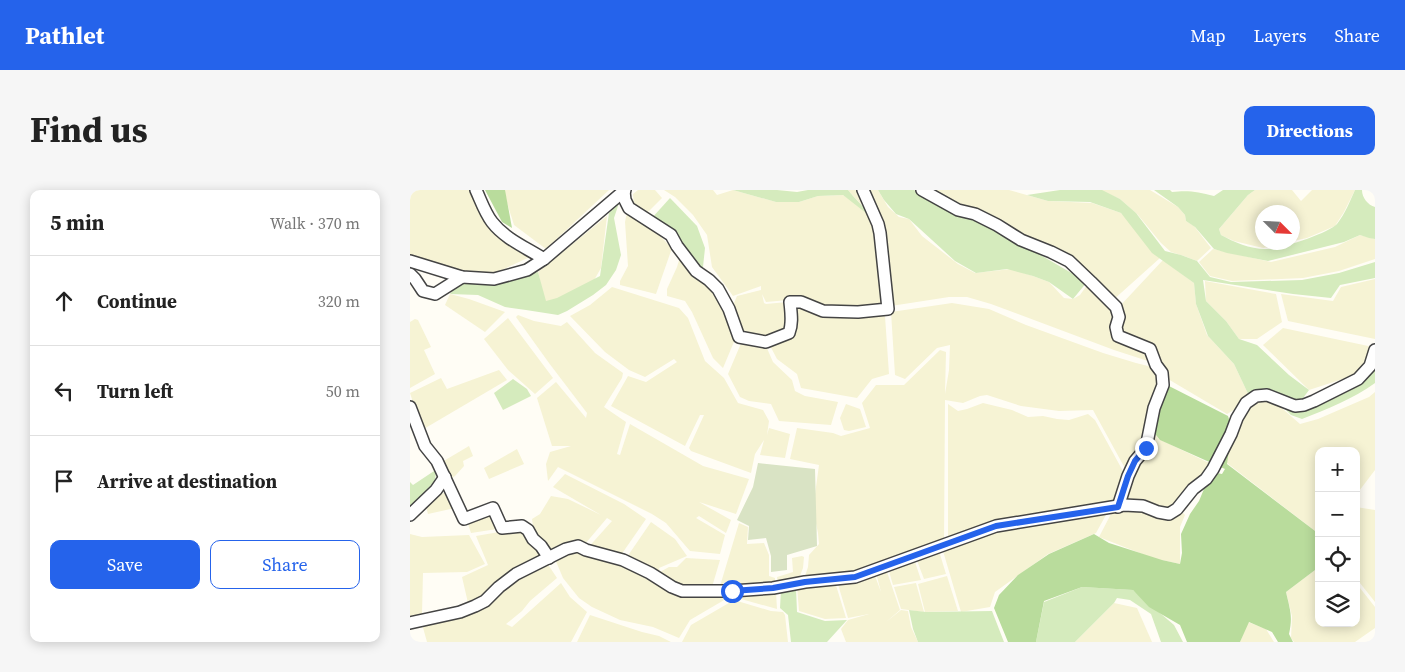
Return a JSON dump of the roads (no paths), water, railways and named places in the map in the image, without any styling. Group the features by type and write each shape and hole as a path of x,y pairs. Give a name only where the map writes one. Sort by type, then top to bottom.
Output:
{"street":[{"path":"476,190 492,222 503,233 544,259"},
{"path":"410,260 462,278 494,279 527,270 544,259 624,190"},
{"path":"624,190 625,200 629,208 671,235 696,271 718,288 730,310 739,337 766,342 789,333 792,327 790,302 801,302 823,311 858,312 888,309 880,233 863,190"},
{"path":"922,190 958,210 975,214 1021,240 1069,261 1116,307 1119,317 1116,327 1118,336 1150,349 1156,365 1162,373 1163,385 1154,408 1146,448 1135,461 1118,507"},
{"path":"410,274 423,291 435,294 462,278"},
{"path":"410,623 460,612 475,606 485,601 516,574 566,549 578,546 623,560 650,572 672,587 682,591 732,591 773,588 805,582 855,577 996,526 1124,505 1144,506 1169,514 1177,509 1213,469 1246,403 1256,396 1267,396 1294,406 1314,401 1358,379 1370,366 1375,350"},
{"path":"410,407 425,446 437,460 464,519 493,508 502,528 522,526 528,530 549,558"},
{"path":"410,516 436,490 444,477"}]}
